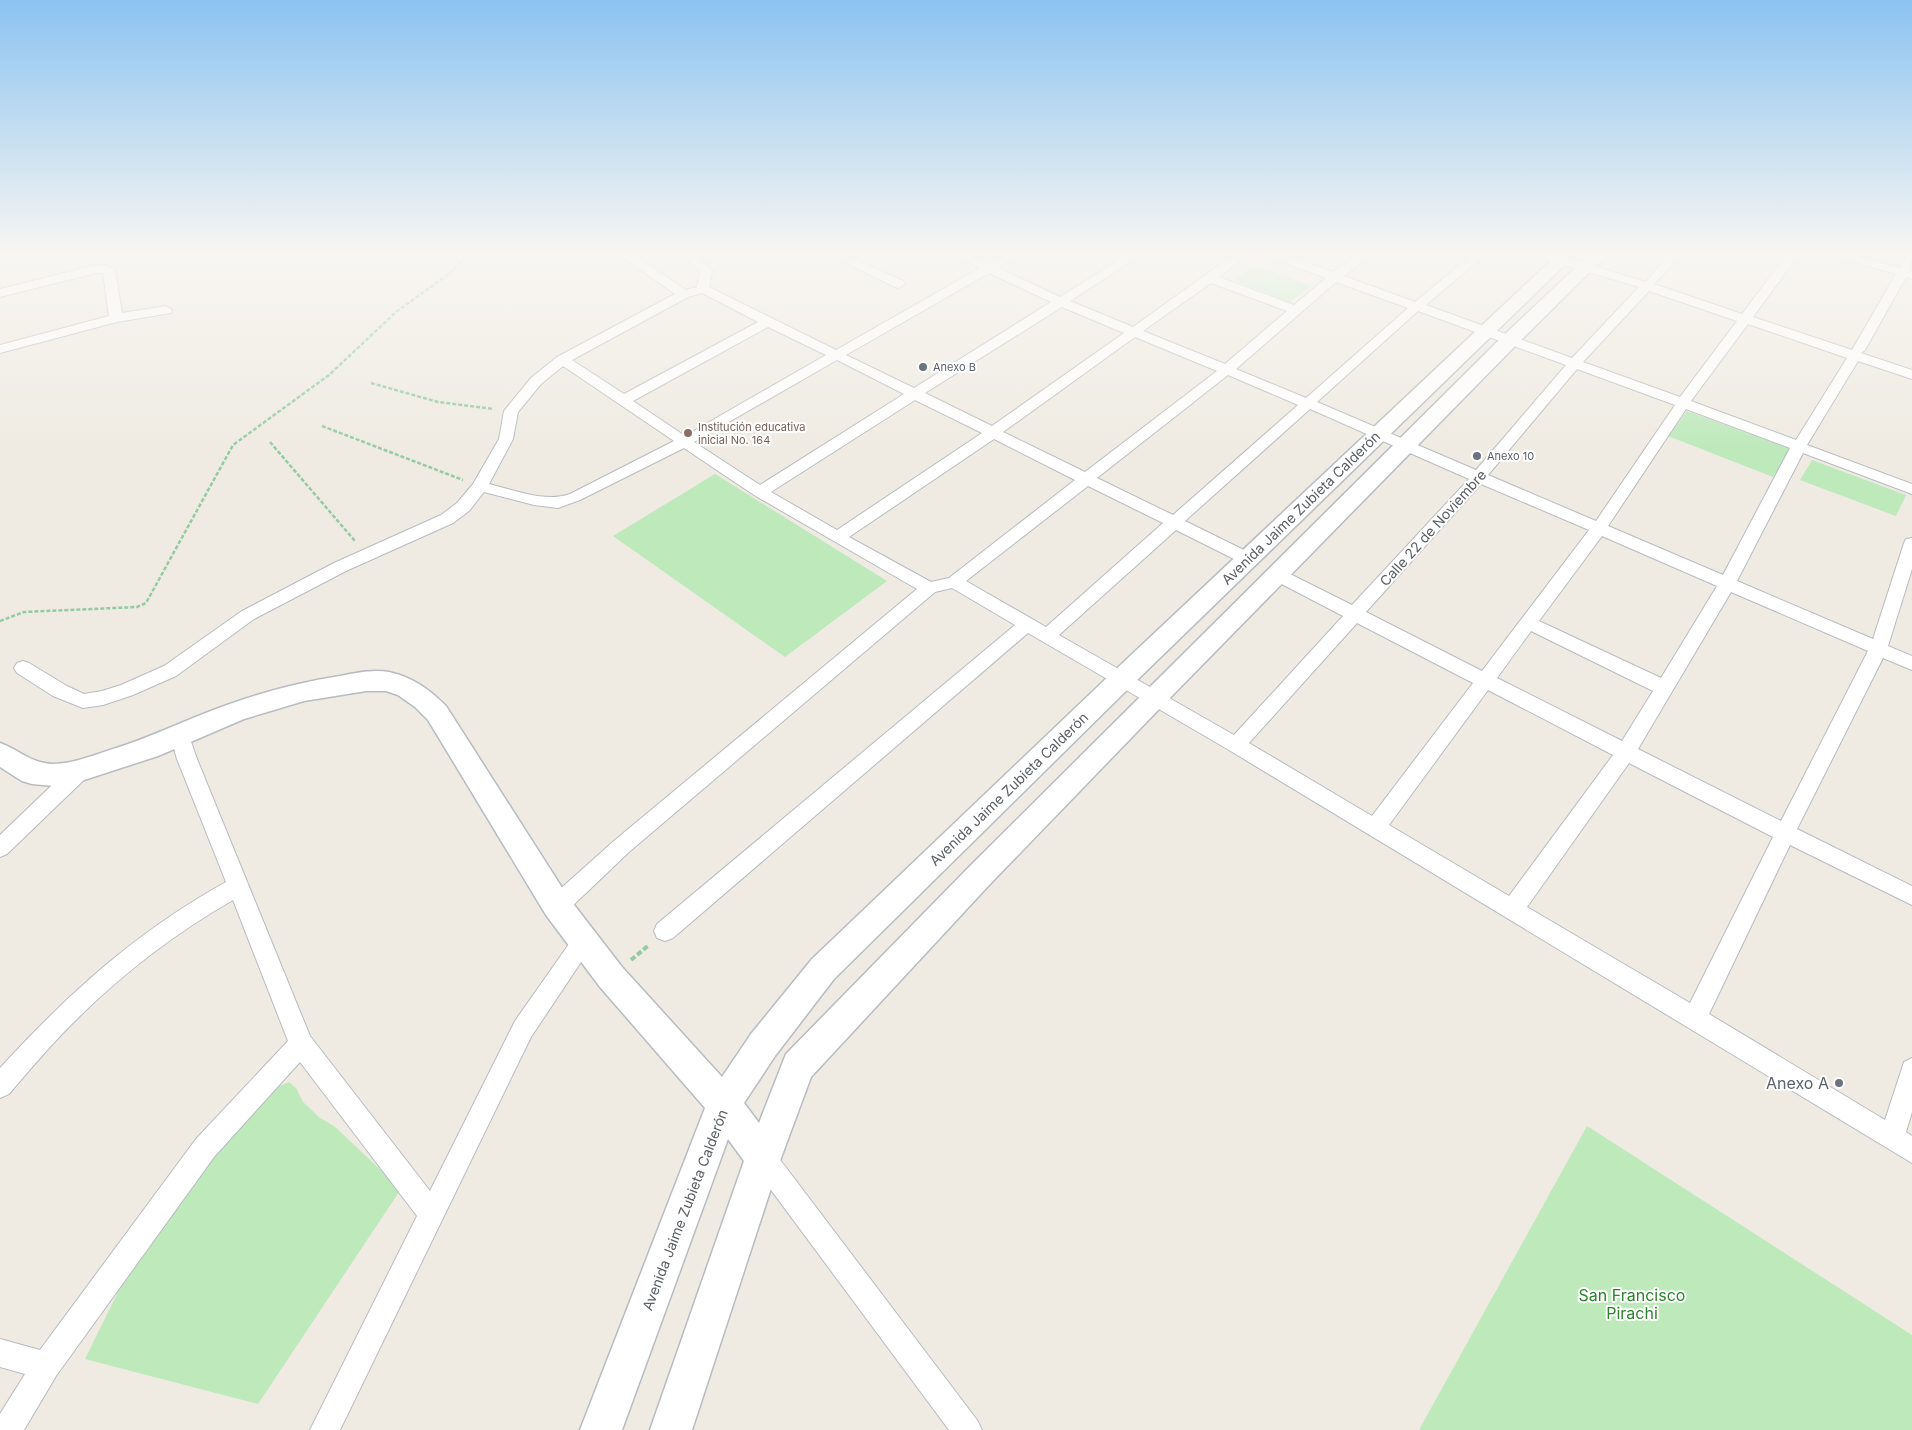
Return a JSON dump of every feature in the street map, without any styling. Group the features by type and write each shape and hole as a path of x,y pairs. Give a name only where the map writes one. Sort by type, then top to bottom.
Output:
{"street":[{"path":"0,349 110,320"},
{"path":"23,668 60,691 83,701 103,698 127,690 170,670 248,616 340,567 447,519 462,507 480,486 506,439 511,411 536,381 562,360 636,320"},
{"path":"480,486 534,500 558,503 575,498 684,442 900,320"},
{"path":"759,492 1032,320"},
{"path":"1103,320 1309,404 1405,447 1728,582 1912,663"},
{"path":"838,537 994,432 1152,320"},
{"path":"557,906 622,846 929,588 954,582 1225,370 1284,320"},
{"path":"1048,635 1402,320"},
{"path":"1451,320 1683,403 1798,448 1912,489"},
{"name":"Avenida Jaime Zubieta Calderón","path":"601,1430 724,1104 763,1045 823,969 1498,320"},
{"name":"Avenida Jaime Zubieta Calderón","path":"671,1430 763,1158 798,1066 953,903 1154,698 1509,341 1525,320"},
{"name":"Calle 22 de Noviembre","path":"1236,745 1478,478 1574,364 1616,320"},
{"path":"1375,828 1599,528 1683,403 1746,320"},
{"path":"1756,320 1856,353 1912,375"},
{"path":"1512,910 1626,752 1728,582 1798,448 1877,320"},
{"path":"624,400 769,321 1248,559"},
{"path":"1856,353 1912,367"},
{"path":"562,360 759,492 929,588"},
{"path":"1695,1018 1785,833 1879,647 1912,543"},
{"path":"1278,575 1912,896"},
{"path":"954,582 1236,745 1695,1018 1902,1144 1912,1070"},
{"path":"1529,623 1664,688"},
{"path":"665,931 1027,624"},
{"path":"0,754 32,773 54,775 81,770 148,749 235,712 304,691 366,681 387,680 407,688 424,700 437,713 557,906 611,977 724,1104 967,1430"},
{"path":"180,735 301,1044 432,1215"},
{"path":"0,848 81,770"},
{"path":"0,1086 54,1026 126,961 192,912 238,886"},
{"path":"325,1430 523,1029 584,941"},
{"path":"7,1430 46,1366 205,1148 301,1044"},
{"path":"0,1353 46,1366"}],"path":[{"path":"0,621 24,612 137,607 146,603 233,445 329,375 388,320"},
{"path":"371,382 438,402 511,411"},
{"path":"322,426 480,486"},
{"path":"270,442 366,555"},
{"path":"611,977 665,931"}],"green space":[{"path":"1687,411 1791,449 1773,477 1668,436"},
{"path":"1812,460 1906,495 1896,516 1800,480"},
{"path":"715,474 887,581 785,657 613,536"},
{"path":"289,1082 296,1088 303,1102 320,1118 334,1126 401,1189 258,1404 85,1359 118,1292 189,1185 275,1088"},
{"name":"San Francisco Pirachi","path":"1587,1126 1912,1335 1912,1430 1419,1430"}],"place":[{"name":"Anexo B","path":"923,367"},
{"name":"Institución educativa inicial No. 164","path":"688,433"},
{"name":"Anexo 10","path":"1477,456"},
{"name":"Anexo A","path":"1839,1083"}]}
